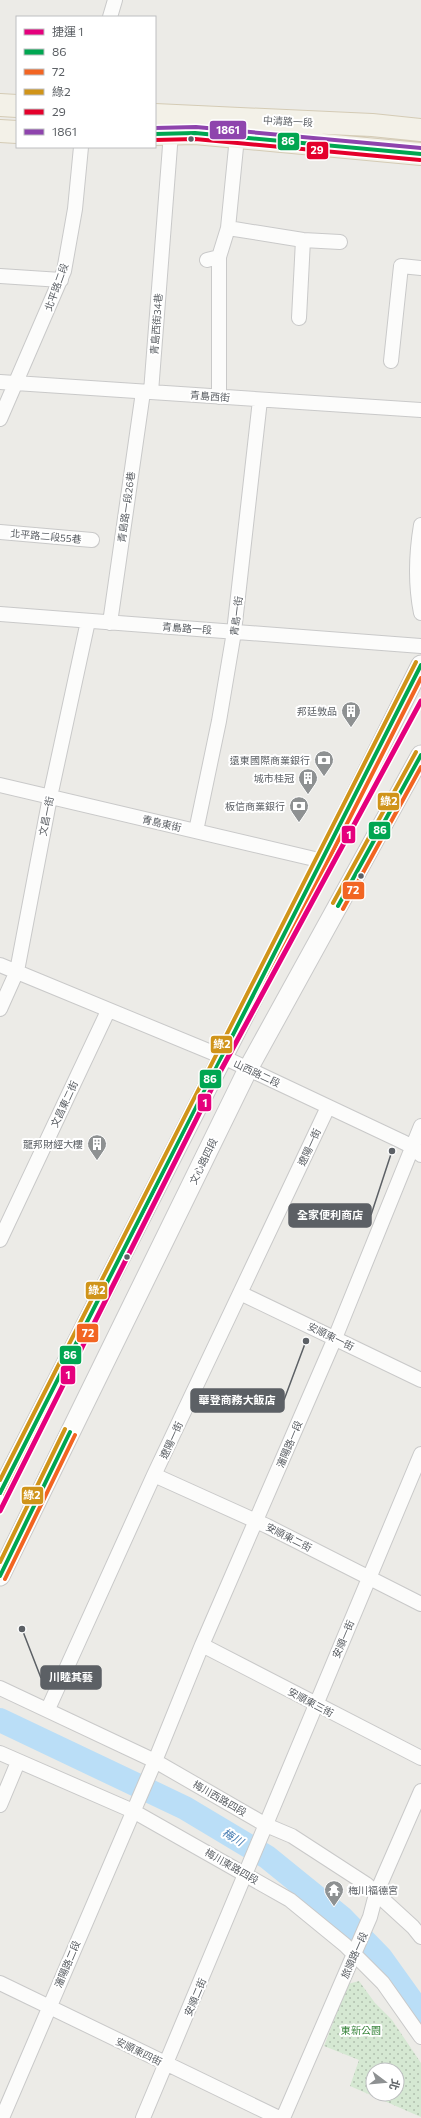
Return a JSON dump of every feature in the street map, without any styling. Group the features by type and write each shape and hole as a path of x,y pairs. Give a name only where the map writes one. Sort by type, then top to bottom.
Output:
{"main road":[{"path":"0,105 16,106"},
{"name":"中清路一段","path":"156,115 372,125 421,130"},
{"path":"0,131 16,132"},
{"name":"中清路一段","path":"163,134 195,133 421,154"},
{"path":"0,1493 323,861 421,665"},
{"name":"文心路四段","path":"0,1576 248,1069 421,755"}],"street":[{"path":"110,16 115,0"},
{"name":"青島西街34巷","path":"147,392 161,256 163,134"},
{"path":"219,397 213,258 228,228 237,137"},
{"name":"北平路二段","path":"0,419 64,271 75,209 81,148"},
{"path":"228,228 303,240 340,242"},
{"path":"299,318 303,240"},
{"path":"391,361 401,266 421,268"},
{"path":"0,276 61,280"},
{"name":"青島西街","path":"0,382 421,410"},
{"name":"青島路一段26巷","path":"110,623 147,392"},
{"name":"青島一街","path":"196,831 219,721 234,632 260,400"},
{"path":"421,525 416,559 418,597 421,613"},
{"name":"北平路二段55巷","path":"0,532 92,540"},
{"name":"青島路一段","path":"0,614 421,646"},
{"name":"文昌一街","path":"0,1009 17,971 50,797 88,621"},
{"name":"青島東街","path":"0,785 323,861"},
{"name":"山西路二段","path":"0,965 222,1057 328,1106 417,1151"},
{"name":"文昌東二街","path":"0,1240 5,1216 108,1011"},
{"name":"遼陽一街","path":"48,1709 154,1475 328,1106"},
{"name":"瀋陽路一段","path":"155,1760 202,1645 417,1151 421,1126"},
{"name":"安順東一街","path":"240,1292 421,1380"},
{"name":"安順一街","path":"266,1824 421,1454"},
{"name":"安順東二街","path":"154,1475 256,1522 421,1604"},
{"name":"安順東三街","path":"202,1645 315,1705 421,1758"},
{"name":"梅川西路四段","path":"0,1688 155,1760 266,1824 292,1836 366,1884 413,1927 421,1937"},
{"name":"梅川東路四段","path":"0,1753 133,1811 290,1900 356,1948 421,2037"},
{"name":"瀋陽路二段","path":"2,2118 155,1760"},
{"path":"0,1805 18,1762"},
{"name":"旅順路一段","path":"283,2118 370,1917 376,1894 421,1792"},
{"name":"安順二街","path":"143,2118 247,1875 266,1824"},
{"name":"安順東四街","path":"0,1983 279,2118"}],"green space":[{"name":"東新公園","path":"359,1981 375,2003 392,2020 421,2063 421,2117 387,2102 405,2102 405,2062 365,2062 365,2093 350,2086 359,2060 324,2046 348,1984"}],"waterway":[{"name":"梅川","path":"0,1720 185,1808 267,1857 341,1917 381,1958 421,2014"}],"metro line":[{"name":"1","path":"0,1511 220,1072 421,701"}],"transit line":[{"name":"1861","path":"156,128 196,127 421,148"},
{"name":"86","path":"156,134 195,133 421,154"},
{"name":"29","path":"156,140 195,139 420,160"},
{"name":"綠2","path":"0,1480 416,662"},
{"name":"86","path":"0,1493 421,665"},
{"name":"72","path":"5,1496 421,678"},
{"name":"綠2","path":"333,903 416,752"},
{"name":"86","path":"338,906 421,755"},
{"name":"72","path":"343,909 421,767"},
{"name":"綠2","path":"0,1562 65,1429"},
{"name":"86","path":"0,1576 70,1432"},
{"name":"72","path":"5,1579 75,1435"}],"place":[{"name":"邦廷敦品","path":"351,728"},
{"name":"遠東國際商業銀行","path":"324,777"},
{"name":"城市桂冠","path":"308,795"},
{"name":"板信商業銀行","path":"299,823"},
{"name":"全家便利商店","path":"392,1151"},
{"name":"龍邦財經大樓","path":"97,1161"},
{"name":"華登商務大飯店","path":"306,1341"},
{"name":"川睦其藝","path":"22,1629"},
{"name":"梅川福德宮","path":"334,1907"}]}
